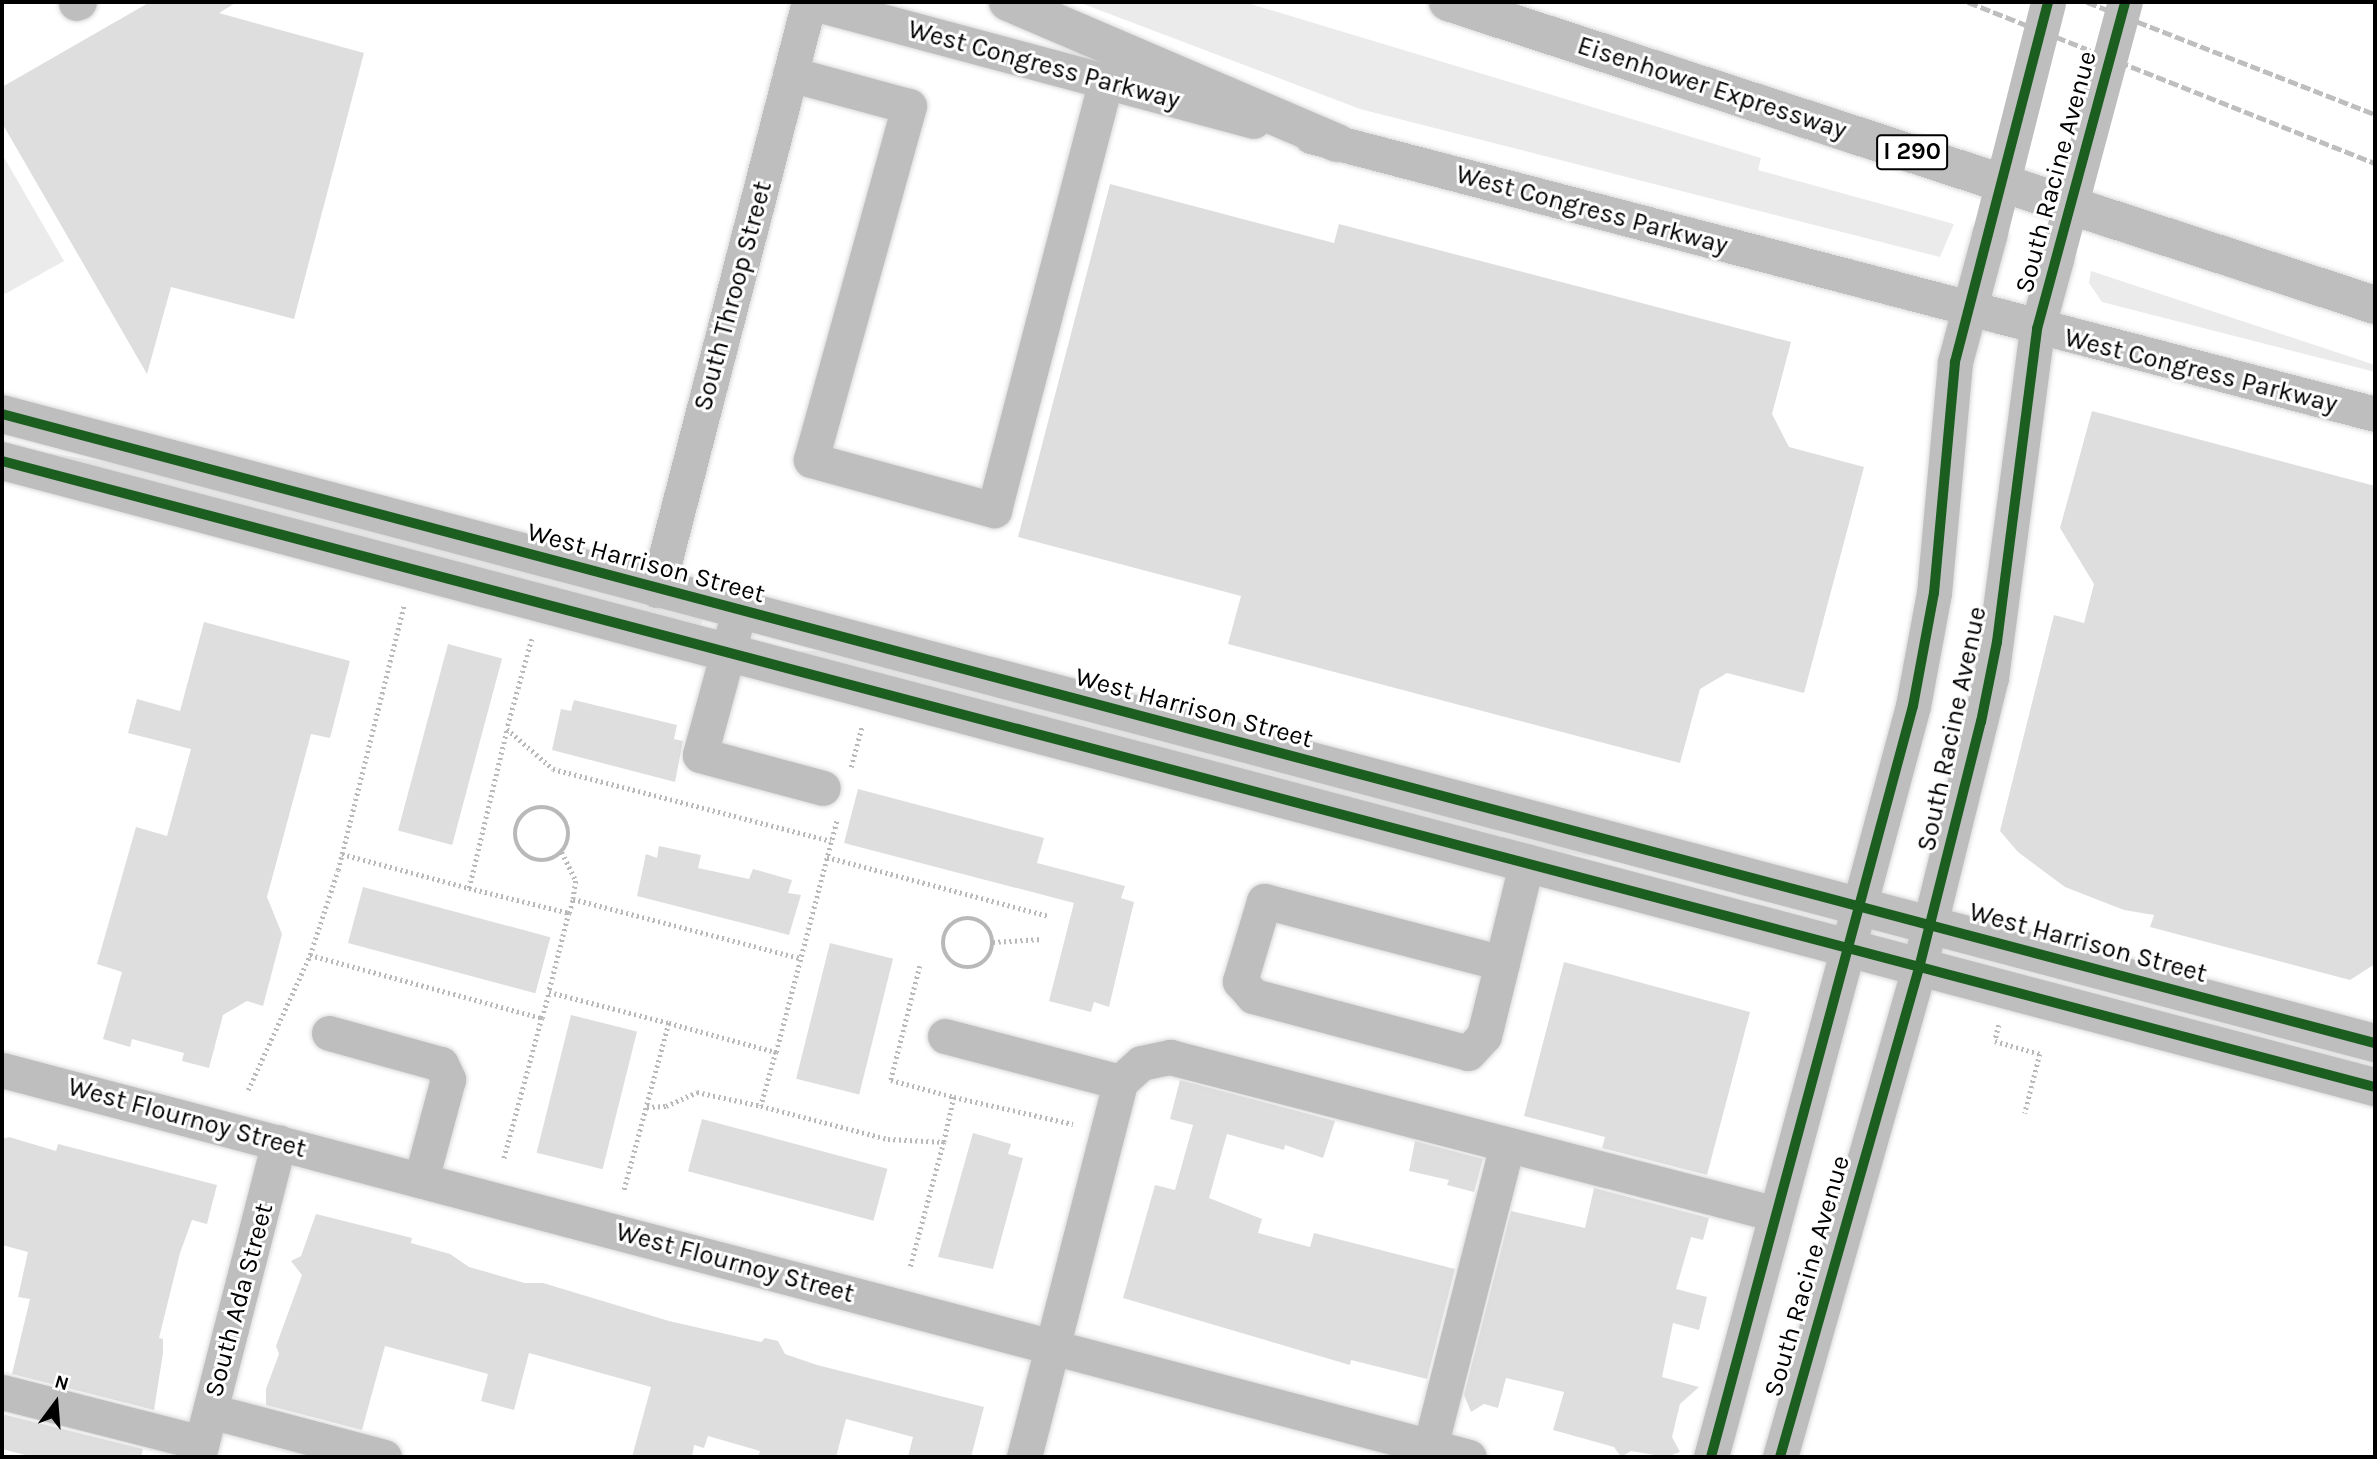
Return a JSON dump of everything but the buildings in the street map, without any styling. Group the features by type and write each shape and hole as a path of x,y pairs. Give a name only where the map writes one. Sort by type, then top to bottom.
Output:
{"main road":[{"path":"1008,2 1337,143"},
{"name":"Eisenhower Expressway","path":"1448,2 2375,305"},
{"name":"West Harrison Street","path":"2,414 657,590 2375,1043"},
{"path":"2,461 1527,861 1919,968 2375,1087"}],"street":[{"name":"South Throop Street","path":"657,590 809,2"},
{"name":"West Congress Parkway","path":"809,2 2037,329 2375,414"},
{"name":"South Racine Avenue","path":"1711,1457 1923,664 1955,362 2048,2"},
{"name":"South Racine Avenue","path":"1780,1457 1931,924 1991,678 2037,329 2125,2"},
{"path":"790,74 909,106 811,460 995,510 1106,81"},
{"path":"739,611 700,755 836,794"},
{"path":"1502,963 1264,901 1240,981 1253,996 1468,1053 1484,1036 1502,963 1527,861"},
{"path":"329,1034 441,1064 448,1079 422,1180"},
{"path":"945,1037 1120,1082"},
{"path":"1024,1457 1120,1082 1142,1063 1170,1057 1776,1214"},
{"name":"West Flournoy Street","path":"2,1070 1447,1453"},
{"name":"South Ada Street","path":"203,1437 279,1142"},
{"path":"1447,1453 1507,1144"},
{"path":"2,1392 203,1437 384,1457"}],"path":[{"path":"248,1090 310,955 342,854 404,605"},
{"path":"469,888 507,729 532,639"},
{"path":"761,1106 831,841 836,794 862,726"},
{"path":"507,729 553,769 831,841"},
{"path":"504,1159 576,881 562,852 568,826 561,815 549,807 534,807 521,816 515,828 516,843 524,855 551,860 562,852"},
{"path":"342,854 569,914"},
{"path":"827,857 1048,916"},
{"path":"573,899 800,958"},
{"path":"972,918 984,923 993,942 988,959 964,968 945,952 943,939 959,919 972,918"},
{"path":"993,942 1042,939"},
{"path":"310,955 542,1018"},
{"path":"920,967 891,1080 1076,1125"},
{"path":"549,992 776,1052"},
{"path":"624,1191 669,1023"},
{"path":"1999,1025 1996,1041 2040,1054 2025,1113"},
{"path":"647,1107 666,1105 697,1092 888,1139 944,1142"},
{"path":"910,1269 954,1097"}],"shaded area":[{"path":"1078,2 1244,2 1761,158 1758,170 1954,224 1940,257 1360,109"},
{"path":"2,154 64,261 5,294 2,288"},
{"path":"2091,271 2375,365 2375,372 2102,302 2089,283"},
{"path":"49,453 162,471 705,613 699,631 48,458"},
{"path":"793,651 851,651 1595,848 1591,857 1476,839"}],"railway":[{"path":"1968,2 2375,163"},
{"path":"2087,2 2375,114"}],"cycle path":[{"path":"1711,1457 1913,706 1934,593 1955,362 2048,2"},
{"path":"1780,1457 1919,968 1981,722 1997,642 2037,329 2125,2"},
{"path":"2,414 2375,1043"},
{"path":"2,461 2375,1087"}]}
